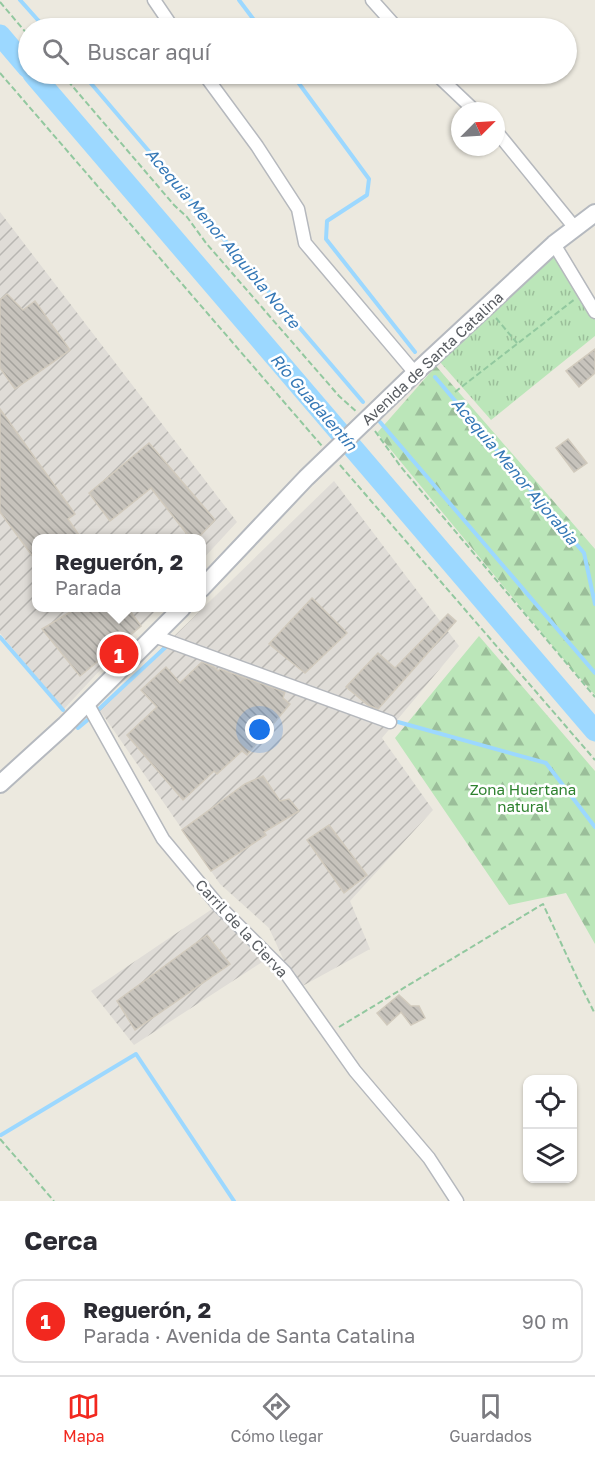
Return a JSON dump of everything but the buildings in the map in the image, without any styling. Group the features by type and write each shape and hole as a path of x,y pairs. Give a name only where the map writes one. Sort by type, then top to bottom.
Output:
{"main road":[{"name":"Avenida de Santa Catalina","path":"206,584 331,453 554,244 595,213"},
{"path":"0,784 87,703 178,612"}],"street":[{"path":"154,0 166,18"},
{"path":"372,0 388,18"},
{"path":"211,84 257,146 298,209 305,243 415,373"},
{"path":"447,84 466,102"},
{"path":"505,142 575,228"},
{"path":"554,244 595,312"},
{"path":"154,636 390,722"},
{"name":"Carril de la Cierva","path":"87,703 163,839 218,905 285,972 355,1071 429,1158 457,1201"}],"path":[{"path":"0,2 18,23"},
{"path":"0,73 595,760"},
{"path":"71,84 331,387 377,433 401,467 595,697"},
{"path":"455,392 582,293"},
{"path":"486,306 517,343"},
{"path":"328,1033 543,904 595,1014"},
{"path":"0,1139 54,1201"}],"shaded area":[{"path":"0,212 237,522 206,556 206,534 32,534 32,612 154,612 63,710 0,633"},
{"path":"334,481 459,646 382,738 433,810 350,901 370,949 297,989 269,928 220,884 99,709 199,612 206,612 206,605"},
{"path":"218,905 270,957 134,1045 91,991"}],"green space":[{"path":"555,255 595,320 595,336 491,420 440,362"},
{"path":"436,366 595,549 595,695 377,433"},
{"name":"Zona Huertana natural","path":"479,636 595,771 595,944 566,893 509,905 395,738"}],"waterway":[{"name":"Acequia Menor Alquibla Norte","path":"20,0 36,18"},
{"name":"Acequia Menor Aljorabia","path":"239,0 252,18"},
{"name":"Río Guadalentín","path":"0,35 18,56"},
{"name":"Río Guadalentín","path":"42,84 595,731"},
{"name":"Acequia Menor Alquibla Norte","path":"92,84 363,402"},
{"name":"Acequia Menor Aljorabia","path":"299,84 369,179 367,195 327,221 326,239 415,352"},
{"name":"Acequia Menor Aljorabia","path":"435,377 584,553 595,604"},
{"name":"Acequia Menor Alquibla Norte","path":"380,422 595,673"},
{"path":"0,637 63,710"},
{"path":"99,709 169,644"},
{"path":"78,728 90,718"},
{"path":"398,722 546,763 595,827"},
{"path":"1,1135 136,1054 234,1201"}],"place":[{"name":"Reguerón, 2","path":"119,654"}]}
